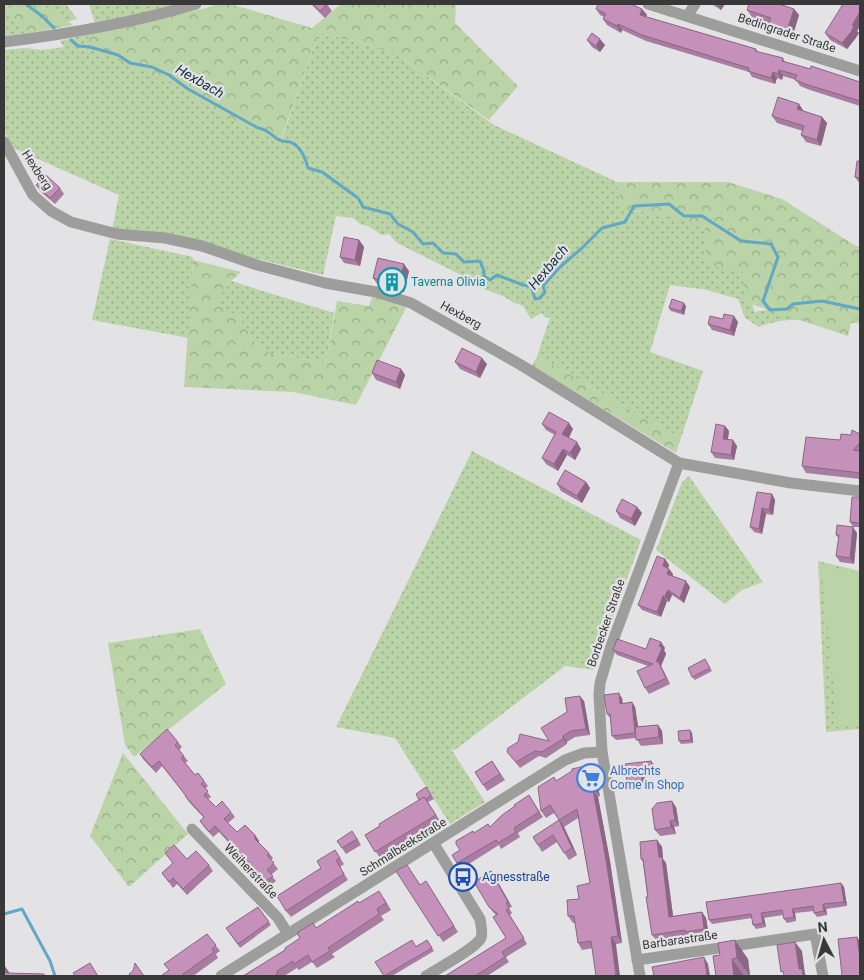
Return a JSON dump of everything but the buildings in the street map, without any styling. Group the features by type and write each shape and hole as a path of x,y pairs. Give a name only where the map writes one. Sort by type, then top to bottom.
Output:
{"street":[{"path":"4,42 85,30 196,4"},
{"name":"Bedingrader Straße","path":"648,4 860,71"},
{"path":"688,16 695,4"},
{"name":"Hexberg","path":"4,142 33,195 50,211 71,222 117,234 165,238 202,246 257,265 326,283 376,292 411,303 521,366 679,463 792,483 860,491"},
{"name":"Borbecker Straße","path":"640,976 602,752 599,695 600,683 611,646 679,463"},
{"name":"Schmalbeekstraße","path":"221,976 565,760 584,753 602,752"},
{"name":"Weiherstraße","path":"192,829 278,918 288,934"},
{"path":"426,976 473,946 481,938 482,930 480,919 434,844"},
{"name":"Barbarastraße","path":"637,960 815,934 823,976"}],"green space":[{"path":"4,4 25,34 4,36"},
{"path":"4,4 41,4 73,25 25,34"},
{"path":"41,4 66,4 77,19 67,22"},
{"path":"89,4 184,4 96,26"},
{"path":"218,4 230,4 312,28 341,4 456,4 455,23 518,86 489,120 395,53 319,32 280,142 224,117 177,86 90,48 88,34"},
{"path":"319,32 395,53 494,125 617,182 622,211 700,215 743,266 746,291 755,312 770,309 860,313 860,323 789,320 759,327 745,318 738,299 707,290 670,285 650,352 703,371 681,438 537,356 550,318 544,317 542,313 531,319 523,306 483,288 471,280 397,243 389,234 382,235 368,226 360,224 353,218 336,216 323,275 238,254 200,240 148,231 112,230 119,195 13,148 4,131 4,50 24,48 42,50 64,47 60,41 88,34 166,79 281,141"},
{"path":"617,182 728,182 782,199 856,246 860,246 860,319 852,319 848,336 745,302 742,270 722,270 706,260 705,226 646,212 622,211"},
{"path":"110,239 193,257 189,338 92,320"},
{"path":"193,260 241,272 231,281 215,302 239,317 260,351 326,363 337,301 369,306 373,295 406,308 356,405 293,392 184,387"},
{"path":"231,281 334,313 326,363 260,351 239,317 214,302"},
{"path":"537,356 681,438 676,453 532,366"},
{"path":"472,451 641,540 594,670 565,666 455,750 451,749 485,802 450,824 395,738 336,727"},
{"path":"689,476 763,582 742,590 725,604 656,550 680,487"},
{"path":"818,561 860,571 860,729 826,732"},
{"path":"821,565 860,574 860,724 838,727"},
{"path":"200,629 226,684 134,757 125,745 108,643"},
{"path":"123,753 188,834 129,887 90,836"}],"waterway":[{"path":"26,4 54,28"},
{"name":"Hexbach","path":"71,40 78,46 90,47 118,55 130,63 152,67 169,75 188,89 279,140 294,144 302,153 308,168 322,172 358,198 363,207 390,214 398,224 413,232 423,244 433,243 443,253 456,254 464,262 480,261 484,276 490,280 497,275 523,285 531,286 535,299 540,298 545,292 543,286 559,268 602,228 625,222 634,206 669,204 684,216 702,216 741,241 771,244 778,257 763,301 770,310 787,309 793,304 822,301 860,309"},
{"path":"4,914 22,909 50,961 55,976"}],"place":[{"name":"Taverna Olivia","path":"392,282"},
{"name":"Albrechts Come in Shop","path":"591,778"},
{"name":"Agnesstraße","path":"463,877"}]}
